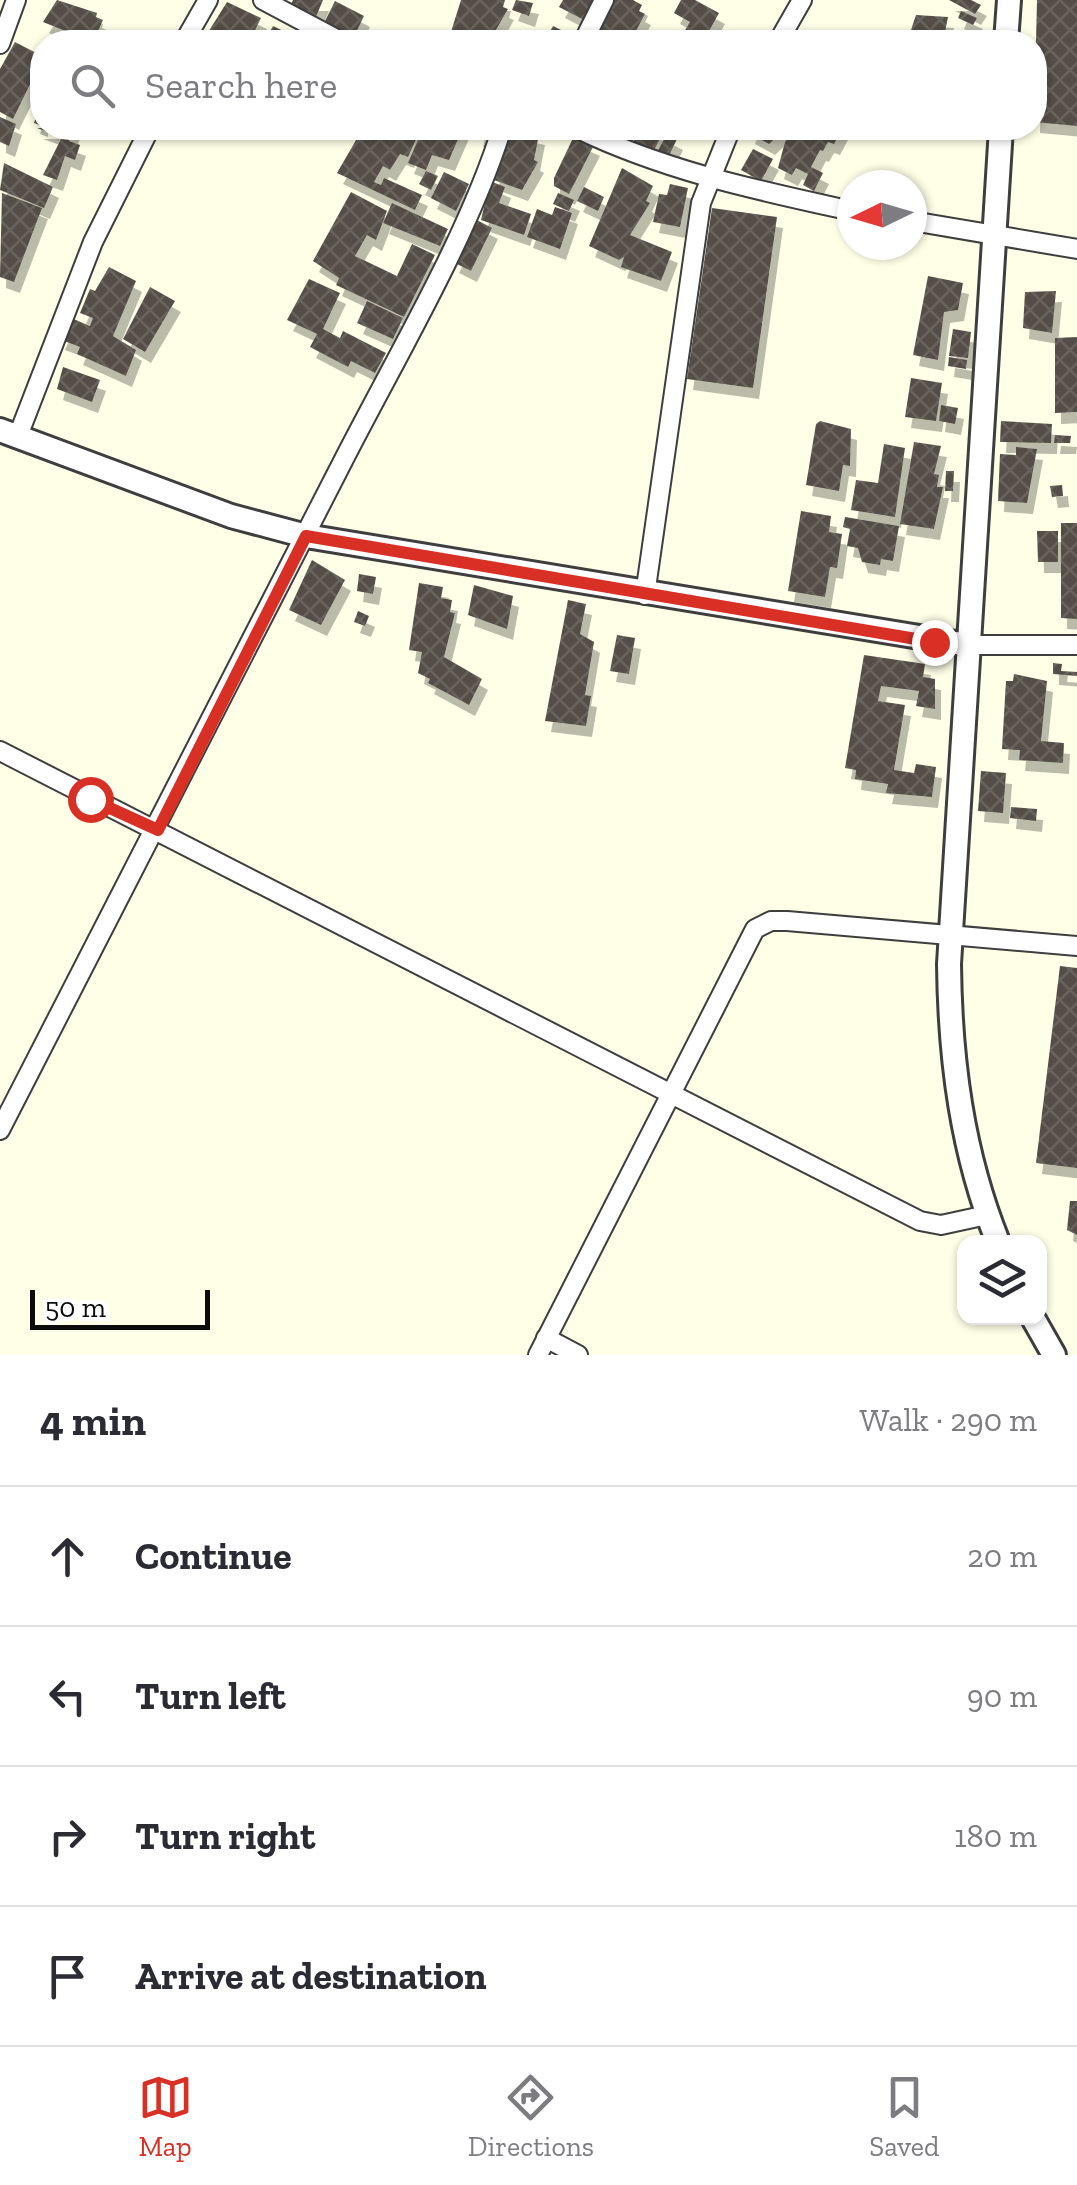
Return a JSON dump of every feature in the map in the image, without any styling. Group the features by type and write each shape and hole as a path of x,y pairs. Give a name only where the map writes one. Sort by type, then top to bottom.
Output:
{"street":[{"path":"0,44 16,0"},
{"path":"191,30 208,0"},
{"path":"263,0 319,30"},
{"path":"589,30 604,0"},
{"path":"785,30 802,0"},
{"path":"1007,30 1009,0"},
{"path":"144,140 93,242 9,433 231,516 306,536 645,595 968,645 1077,645"},
{"path":"0,1130 158,830 306,536 473,201 497,140"},
{"path":"601,140 708,180 837,208"},
{"path":"645,595 696,230 708,180 726,140"},
{"path":"995,1235 967,1145 954,1070 950,934 1000,140"},
{"path":"927,223 1077,249"},
{"path":"0,752 920,1221 942,1225 987,1216"},
{"path":"578,1355 542,1347 755,929 787,921 1077,946"},
{"path":"1036,1325 1054,1355"}],"building":[{"path":"57,0 97,13 96,17 103,20 98,30 63,30 43,22"},
{"path":"293,0 323,0 315,19 290,7"},
{"path":"461,0 505,0 503,7 508,9 496,30 452,30"},
{"path":"516,0 533,3 529,16 512,10"},
{"path":"563,0 595,0 584,20 559,7"},
{"path":"614,0 633,0 642,5 639,11 645,14 636,30 598,30"},
{"path":"681,0 695,0 719,13 710,30 685,30 690,22 674,13"},
{"path":"949,0 971,0 981,5 975,14"},
{"path":"1037,0 1077,0 1077,126 1047,123 1047,30 1036,30"},
{"path":"335,1 364,16 357,30 334,30 323,25"},
{"path":"227,2 261,18 255,30 210,30"},
{"path":"961,11 977,18 973,25 958,18"},
{"path":"916,15 948,17 945,30 911,30"},
{"path":"15,42 30,50 30,84 13,119 0,112 0,69"},
{"path":"0,117 16,124 9,146 0,142"},
{"path":"60,140 80,145 75,160 65,156 57,180 43,175"},
{"path":"356,140 416,140 408,157 400,154 390,170 383,166 374,182 381,185 384,178 422,195 415,210 337,173"},
{"path":"418,140 458,140 449,160 432,155 426,170 408,163"},
{"path":"506,140 538,140 534,160 538,162 522,190 491,179"},
{"path":"572,140 594,145 569,194 554,186"},
{"path":"634,140 659,140 650,157 631,146"},
{"path":"664,140 677,140 667,160 656,154"},
{"path":"836,140 820,150 811,167 823,173 814,191 803,185 808,174 796,168 792,175 778,168 785,142"},
{"path":"753,149 773,159 761,181 741,170"},
{"path":"4,163 53,187 44,208 0,190"},
{"path":"622,168 653,186 646,201 650,203 630,235 672,252 661,281 621,267 624,257 619,260 589,246"},
{"path":"426,171 438,176 431,190 419,184"},
{"path":"444,172 469,184 456,211 431,198"},
{"path":"490,181 505,187 499,203 531,214 524,235 481,220"},
{"path":"670,184 688,188 680,227 653,222 659,194 667,195"},
{"path":"584,187 604,197 598,211 577,201"},
{"path":"351,192 387,211 376,240 367,235 355,256 397,276 412,244 435,255 404,317 336,285 339,278 313,261"},
{"path":"2,193 42,208 14,282 0,277"},
{"path":"558,193 574,200 569,211 553,204"},
{"path":"392,203 448,229 440,246 383,223"},
{"path":"555,207 572,213 560,249 527,237 537,209 552,215"},
{"path":"712,208 777,217 753,388 687,379"},
{"path":"475,219 492,228 471,271 453,262"},
{"path":"109,267 136,281 113,336 136,350 126,376 77,354 80,347 59,339 69,317 90,326 93,318 80,313 90,289 95,291"},
{"path":"928,276 963,283 958,310 944,312 938,360 913,355"},
{"path":"309,279 340,293 323,329 340,338 343,331 386,353 375,373 351,361 348,367 310,347 317,334 287,320"},
{"path":"150,287 175,301 145,352 123,339"},
{"path":"1056,291 1052,333 1023,328 1025,292"},
{"path":"367,301 403,318 393,339 357,323"},
{"path":"953,329 971,332 968,358 949,356"},
{"path":"1077,337 1077,412 1055,413 1055,338"},
{"path":"949,357 967,360 966,369 948,366"},
{"path":"63,367 100,380 92,402 57,389"},
{"path":"911,378 942,383 936,421 905,417"},
{"path":"941,405 958,408 955,424 939,421"},
{"path":"820,421 851,429 850,466 843,465 839,491 806,485 816,424"},
{"path":"1001,421 1052,424 1051,443 1000,442"},
{"path":"1055,435 1071,436 1070,443 1054,443"},
{"path":"914,442 941,446 934,474 939,475 937,487 943,487 934,529 900,524"},
{"path":"884,444 905,448 895,517 851,510 856,480 878,483"},
{"path":"1016,447 1037,449 1027,503 998,501 1000,454 1016,455"},
{"path":"946,471 954,471 953,491 945,491"},
{"path":"1062,485 1063,496 1052,497 1050,486"},
{"path":"801,511 831,516 829,532 842,534 837,568 830,567 825,597 788,591"},
{"path":"845,517 899,526 893,561 881,559 880,565 862,562 858,548 847,546 850,529 843,527"},
{"path":"1061,523 1077,523 1077,619 1061,618"},
{"path":"1037,531 1058,531 1058,562 1038,562"},
{"path":"312,560 345,580 321,625 289,610"},
{"path":"359,574 376,577 373,594 357,591"},
{"path":"419,583 443,587 441,598 452,600 450,612 455,613 444,657 482,679 469,705 428,683 430,679 418,673 422,652 409,650"},
{"path":"474,585 513,596 507,629 468,615"},
{"path":"568,600 586,604 580,634 594,642 585,695 591,696 586,726 545,721"},
{"path":"358,611 369,616 365,626 354,622"},
{"path":"617,635 635,638 629,674 610,671"},
{"path":"864,655 925,664 923,677 935,679 935,709 916,706 919,691 881,686 878,701 905,705 894,770 914,773 916,764 936,767 932,797 886,793 888,784 855,779 856,770 845,768"},
{"path":"1053,663 1062,664 1061,671 1077,672 1077,676 1053,674"},
{"path":"1014,674 1047,681 1041,741 1064,743 1063,763 1019,760 1020,750 1002,749 1006,681 1013,681"},
{"path":"981,771 1006,773 1003,813 978,811"},
{"path":"1011,807 1037,809 1036,821 1010,818"},
{"path":"1060,966 1077,968 1077,1168 1036,1163"},
{"path":"1070,1201 1077,1201 1077,1235 1067,1230"}],"route":[{"path":"90,799 158,830 306,536 934,642"}]}
